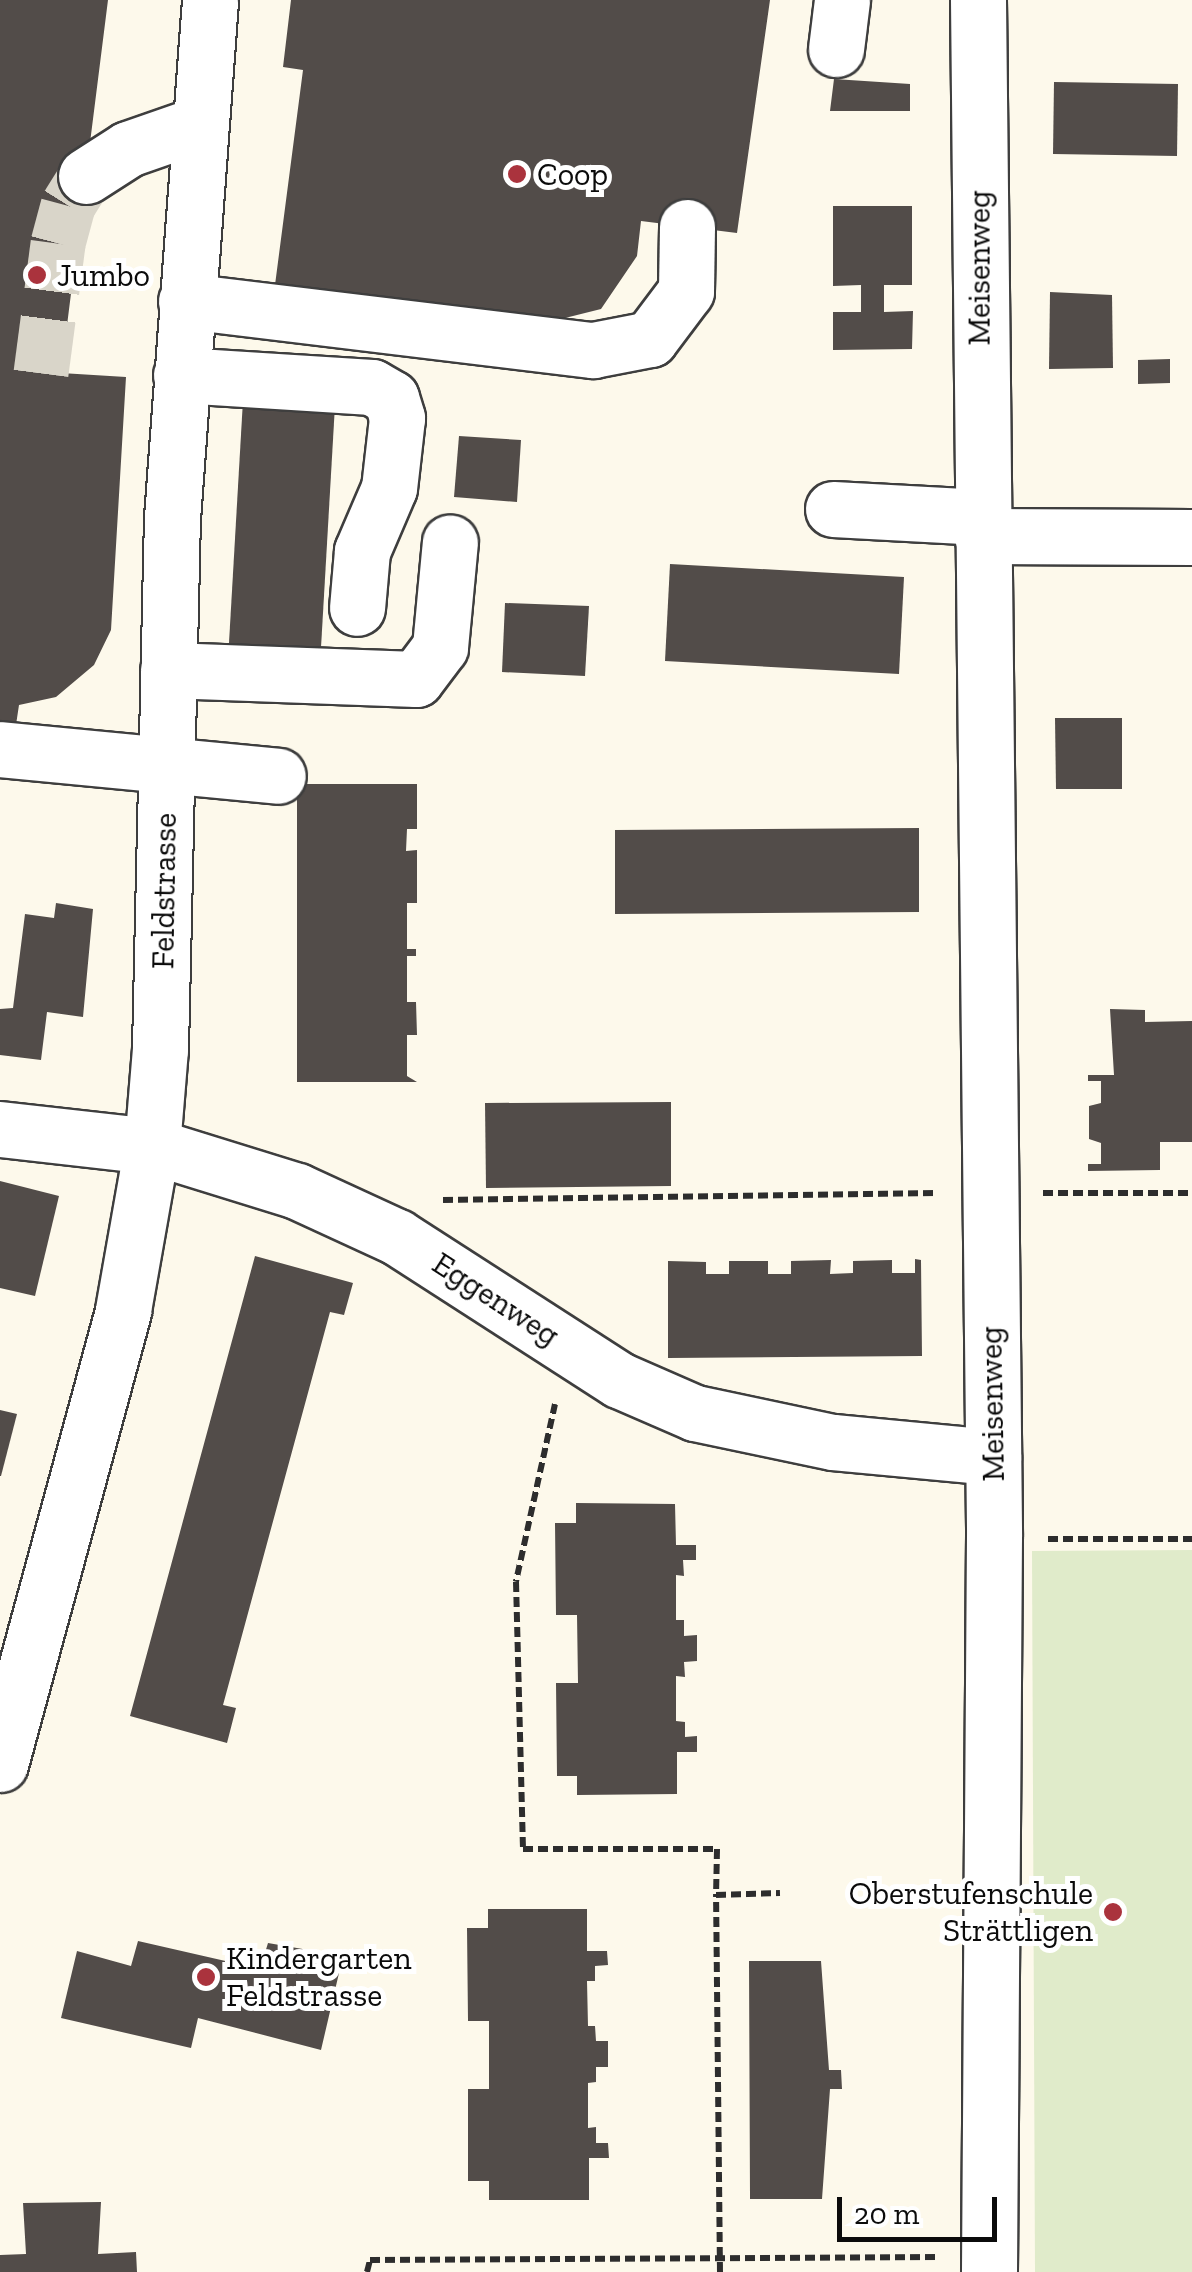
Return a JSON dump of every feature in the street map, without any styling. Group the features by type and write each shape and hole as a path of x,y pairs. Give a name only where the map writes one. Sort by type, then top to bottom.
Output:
{"street":[{"name":"Feldstrasse","path":"0,1764 123,1310 152,1146 180,376 197,125 210,0"},
{"name":"Meisenweg","path":"972,1 993,1458 989,2264"},
{"path":"86,176 128,149 197,125"},
{"path":"186,301 593,350 650,340 686,291 688,227"},
{"path":"180,376 372,387 391,398 396,418 388,488 362,551 357,608"},
{"path":"833,509 982,527 1192,537"},
{"path":"168,670 416,678 440,647 450,542"},
{"path":"0,749 278,776"},
{"name":"Eggenweg","path":"0,1129 152,1146 297,1191 397,1237 618,1380 695,1414 833,1442 993,1458"}],"path":[{"path":"431,1199 1192,1193"},
{"path":"567,1346 516,1582 523,1849 716,1849 720,2272"},
{"path":"1032,1539 1192,1539"},
{"path":"716,1895 780,1893"},
{"path":"367,2272 370,2260 720,2258 989,2264"}],"green space":[{"name":"Oberstufenschule Strättligen","path":"1192,1550 1192,2272 1035,2272 1032,1551"}],"building":[{"name":"Jumbo","path":"0,0 108,0 61,373 126,377 111,630 94,665 56,697 19,705 14,738 0,736"},
{"name":"Coop","path":"291,0 770,0 737,233 641,221 637,256 601,309 553,321 275,285 303,70 283,67"},
{"path":"834,79 910,84 910,111 830,111"},
{"path":"1054,82 1178,84 1177,156 1053,154"},
{"path":"833,206 912,206 912,285 884,285 884,312 913,311 912,349 833,350 833,312 861,312 861,285 833,286"},
{"path":"1050,292 1112,295 1113,368 1049,369"},
{"path":"1170,359 1170,383 1138,384 1138,360"},
{"path":"243,400 335,405 320,665 228,660"},
{"path":"459,436 521,440 517,502 454,497"},
{"path":"670,564 904,577 899,674 665,661"},
{"path":"505,603 589,606 585,676 502,672"},
{"path":"1055,718 1122,718 1122,789 1056,789"},
{"path":"297,784 417,784 417,829 407,829 406,851 417,850 417,903 407,903 407,949 416,949 416,956 407,956 407,1002 416,1002 417,1035 407,1035 407,1076 417,1082 297,1082"},
{"path":"919,828 919,912 615,914 615,830"},
{"path":"56,903 93,909 83,1017 47,1012 41,1060 0,1055 0,1009 13,1008 25,914 54,918"},
{"path":"1110,1009 1145,1010 1145,1022 1192,1021 1192,1142 1160,1142 1160,1170 1088,1171 1088,1164 1101,1164 1101,1143 1089,1139 1089,1106 1101,1103 1101,1081 1088,1081 1088,1075 1114,1075"},
{"path":"671,1102 671,1186 486,1188 485,1103"},
{"path":"0,1181 59,1196 35,1296 0,1288"},
{"path":"255,1256 353,1283 344,1315 330,1312 223,1705 236,1708 227,1743 130,1716"},
{"path":"915,1259 921,1260 922,1356 668,1358 668,1261 706,1262 706,1274 729,1274 729,1261 768,1261 768,1274 791,1274 791,1261 831,1260 830,1274 853,1273 853,1261 892,1260 892,1273 915,1273"},
{"path":"0,1410 17,1414 1,1476 0,1476"},
{"path":"576,1503 675,1504 676,1545 696,1545 696,1560 683,1560 684,1576 676,1575 676,1620 684,1620 684,1636 697,1635 697,1661 684,1662 685,1677 676,1676 676,1721 685,1722 685,1737 697,1736 697,1752 677,1752 677,1794 577,1795 577,1776 557,1776 556,1683 578,1683 577,1615 556,1615 555,1523 576,1523"},
{"path":"488,1909 587,1909 587,1951 607,1951 608,1965 595,1966 595,1981 587,1981 588,2026 595,2026 596,2041 608,2041 608,2067 596,2067 596,2082 588,2083 588,2128 596,2127 596,2143 608,2143 609,2158 589,2158 589,2200 489,2200 489,2181 468,2181 468,2089 489,2089 489,2021 468,2021 467,1928 488,1928"},
{"path":"138,1941 260,1969 268,1943 343,1956 321,2050 198,2018 191,2048 61,2018 77,1951 131,1966"},
{"path":"749,1961 821,1961 829,2070 841,2070 842,2089 830,2089 822,2199 750,2199"},
{"path":"101,2202 98,2254 136,2252 137,2272 0,2272 0,2255 26,2254 23,2203"}],"tunnel":[{"path":"41,373 58,243 68,205 86,176"}],"place":[{"name":"Coop","path":"517,174"},
{"name":"Jumbo","path":"37,275"},
{"name":"Oberstufenschule Strättligen","path":"1113,1912"},
{"name":"Kindergarten Feldstrasse","path":"206,1977"}]}
